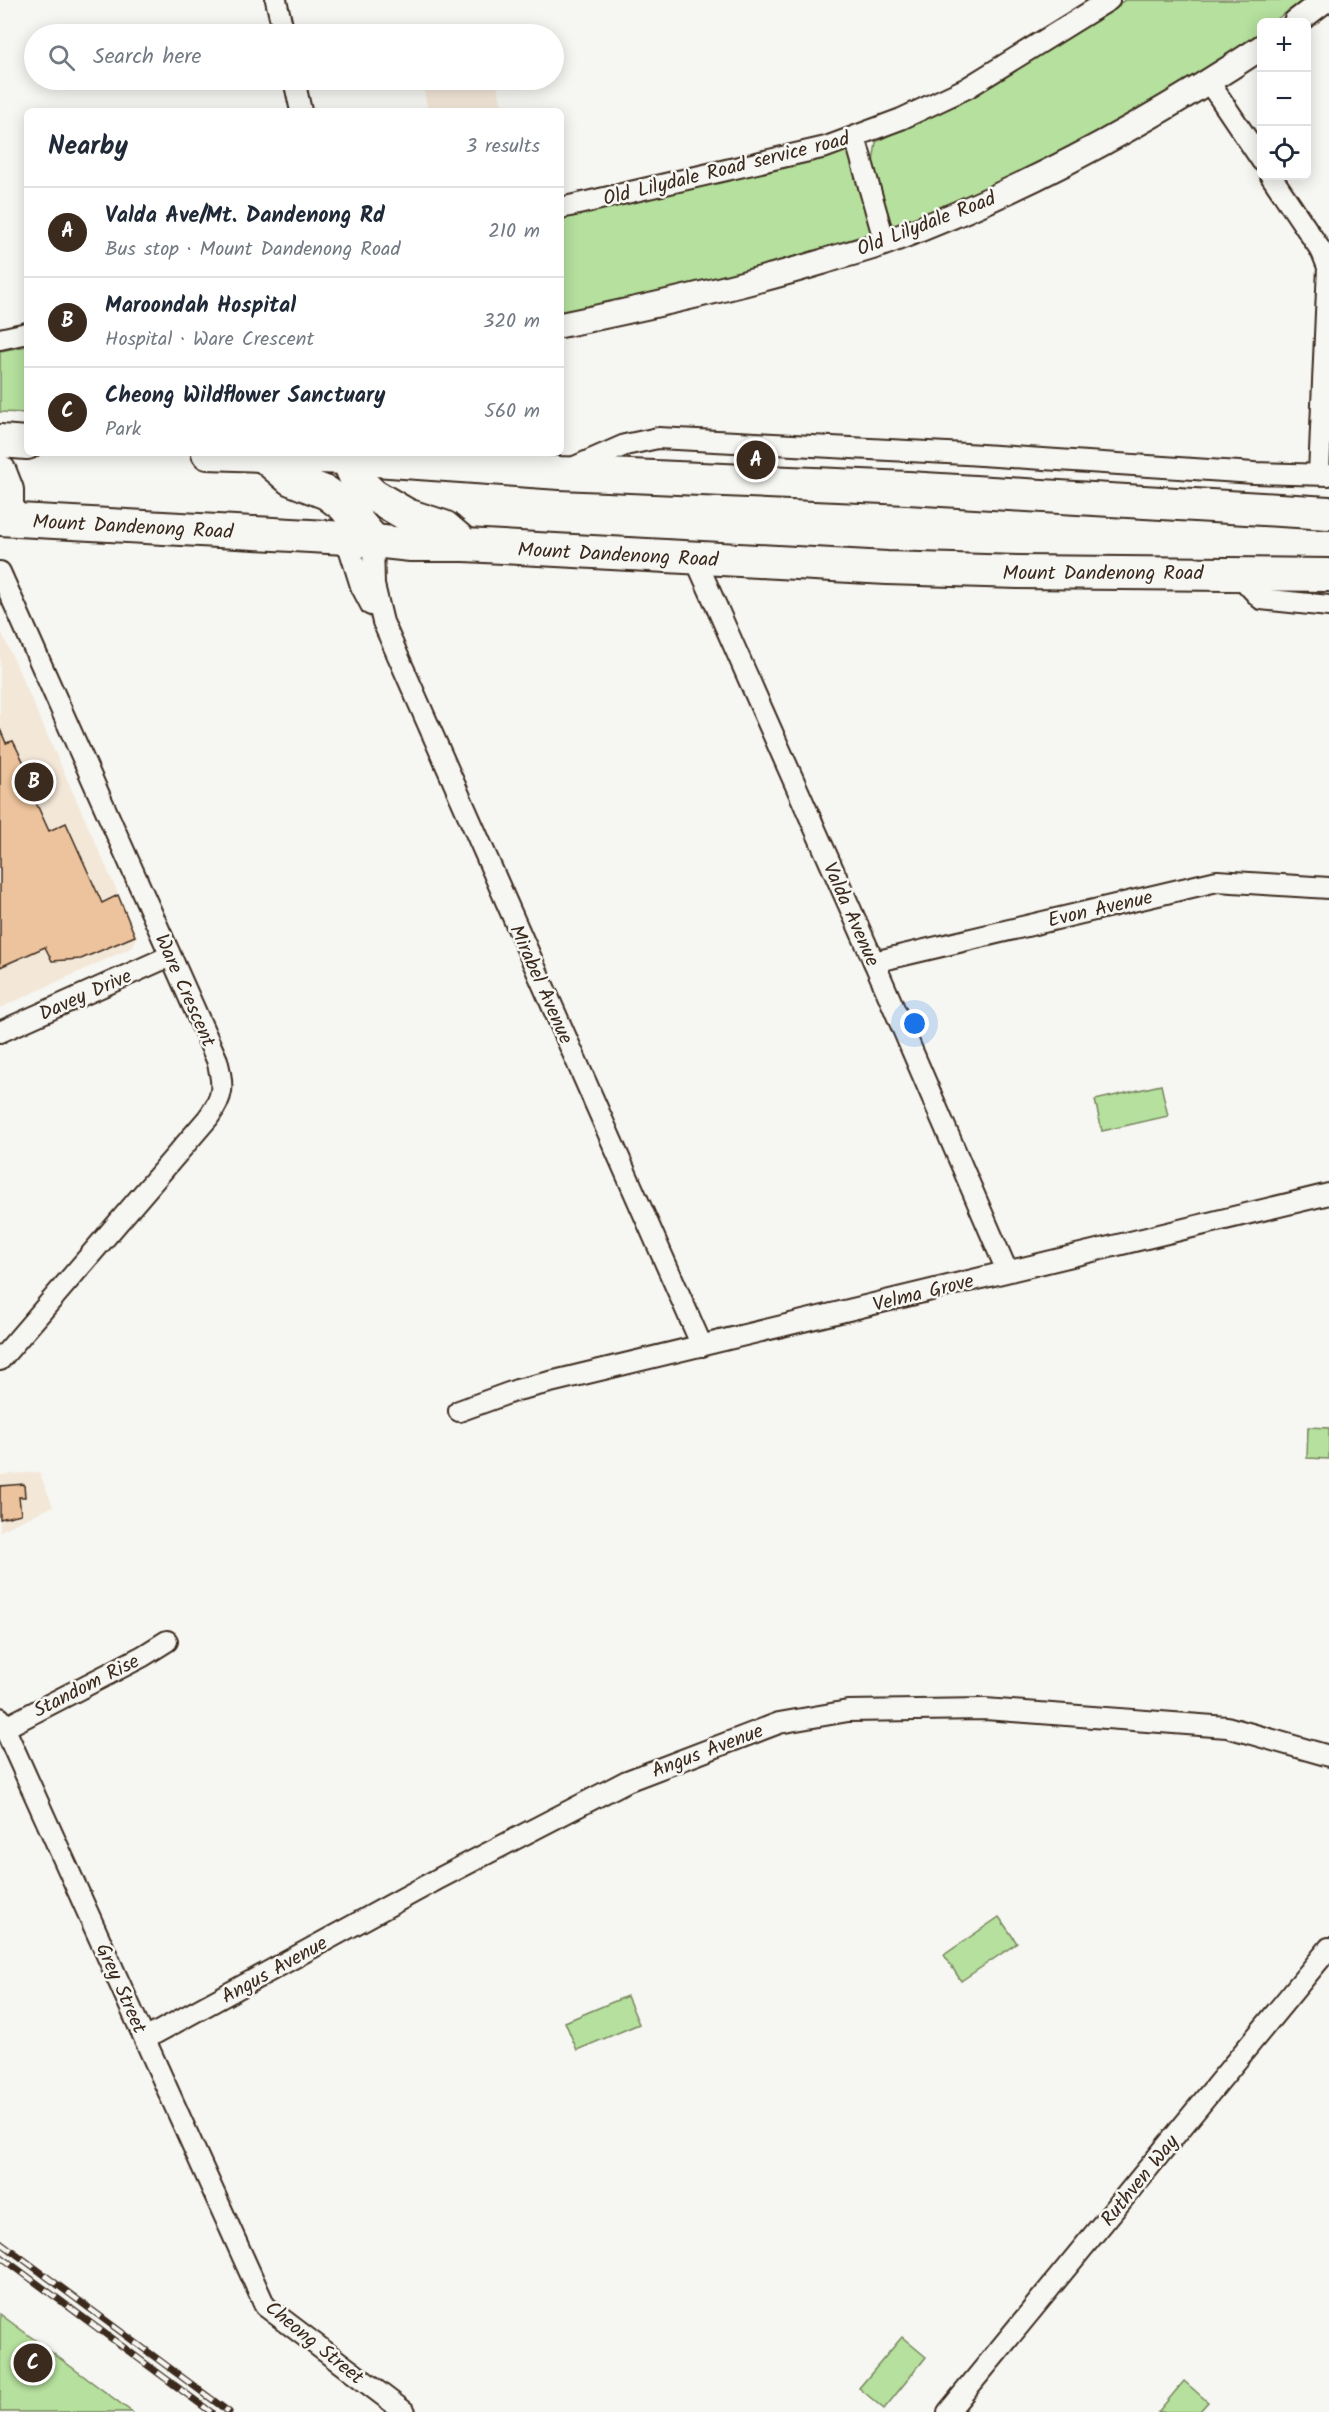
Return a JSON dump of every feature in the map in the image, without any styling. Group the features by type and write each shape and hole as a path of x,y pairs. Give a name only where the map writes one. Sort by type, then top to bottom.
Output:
{"main road":[{"path":"0,441 24,443"},
{"path":"264,456 361,456 560,473 897,488 1329,513"},
{"path":"264,456 291,479 327,494 344,506 359,539"},
{"path":"361,456 356,478 373,495 407,515 444,527 465,545"},
{"path":"344,506 361,456"},
{"path":"0,472 7,490 4,519"},
{"path":"359,539 373,495"},
{"name":"Mount Dandenong Road","path":"4,519 359,539 411,545 465,545 887,568 1018,572 1236,572 1329,575"}],"street":[{"path":"276,0 282,24"},
{"name":"Old Lilydale Road service road","path":"564,207 826,147 855,137 901,119 967,88 1109,0"},
{"path":"1301,18 1325,0"},
{"name":"Old Lilydale Road","path":"564,324 773,277 885,243 976,207 1113,139 1209,82 1257,50"},
{"path":"1209,82 1257,154"},
{"path":"296,90 300,108"},
{"path":"855,137 885,243"},
{"path":"560,473 626,445 658,438 966,454 1254,473 1324,474 1328,267 1322,252 1274,180"},
{"path":"0,339 24,334"},
{"name":"Mirabel Avenue","path":"359,539 383,622 702,1346"},
{"name":"Mirabel Avenue","path":"359,539 361,586 383,622"},
{"name":"Valda Avenue","path":"694,558 874,962 1007,1271"},
{"name":"Ware Crescent","path":"0,572 217,1059 223,1088 219,1102 208,1119 0,1360"},
{"path":"1236,572 1261,599 1329,606"},
{"name":"Evon Avenue","path":"874,962 1217,881 1329,888"},
{"name":"Davey Drive","path":"0,1032 170,956"},
{"name":"Velma Grove","path":"459,1412 517,1390 1329,1194"},
{"name":"Standom Rise","path":"2,1723 142,1656 167,1641"},
{"name":"Angus Avenue","path":"145,2039 438,1879 627,1781 779,1723 848,1711 985,1709 1227,1727 1329,1756"},
{"name":"Grey Street","path":"2,1723 242,2259"},
{"name":"Ruthven Way","path":"948,2412 1329,1948"},
{"name":"Cheong Street","path":"242,2259 265,2306 405,2412"}],"shaded area":[{"path":"424,90 498,90 502,108 427,108"},
{"path":"0,629 137,936 133,947 0,1008"},
{"path":"39,1472 53,1506 0,1531 0,1475"}],"green space":[{"path":"1125,0 1303,0 1278,18 1257,18 1257,34 1203,75 1104,131 968,199 899,228 891,223 873,163 876,142 966,95"},
{"path":"850,150 871,233 748,271 564,312 564,218"},
{"path":"24,347 24,413 0,412 0,351"},
{"path":"1161,1085 1168,1116 1102,1131 1095,1100"},
{"path":"1308,1427 1329,1428 1329,1459 1307,1458"},
{"path":"999,1917 1017,1943 961,1981 944,1955"},
{"path":"627,1996 639,2024 577,2050 565,2022"},
{"path":"0,2314 132,2412 0,2412"},
{"path":"902,2337 926,2357 884,2409 859,2388"},
{"path":"1184,2381 1208,2402 1199,2412 1158,2412"}],"building":[{"path":"0,729 6,743 13,741 27,769 22,772 49,831 66,823 102,903 118,895 135,936 81,959 52,961 45,947 0,967"},
{"path":"24,1484 25,1497 19,1497 21,1514 0,1519 0,1486"}],"railway":[{"path":"0,2242 229,2412"},
{"path":"0,2256 211,2412"}],"place":[{"name":"Valda Ave/Mt. Dandenong Rd","path":"756,460"},
{"name":"Maroondah Hospital","path":"34,782"},
{"name":"Cheong Wildflower Sanctuary","path":"33,2363"}]}
